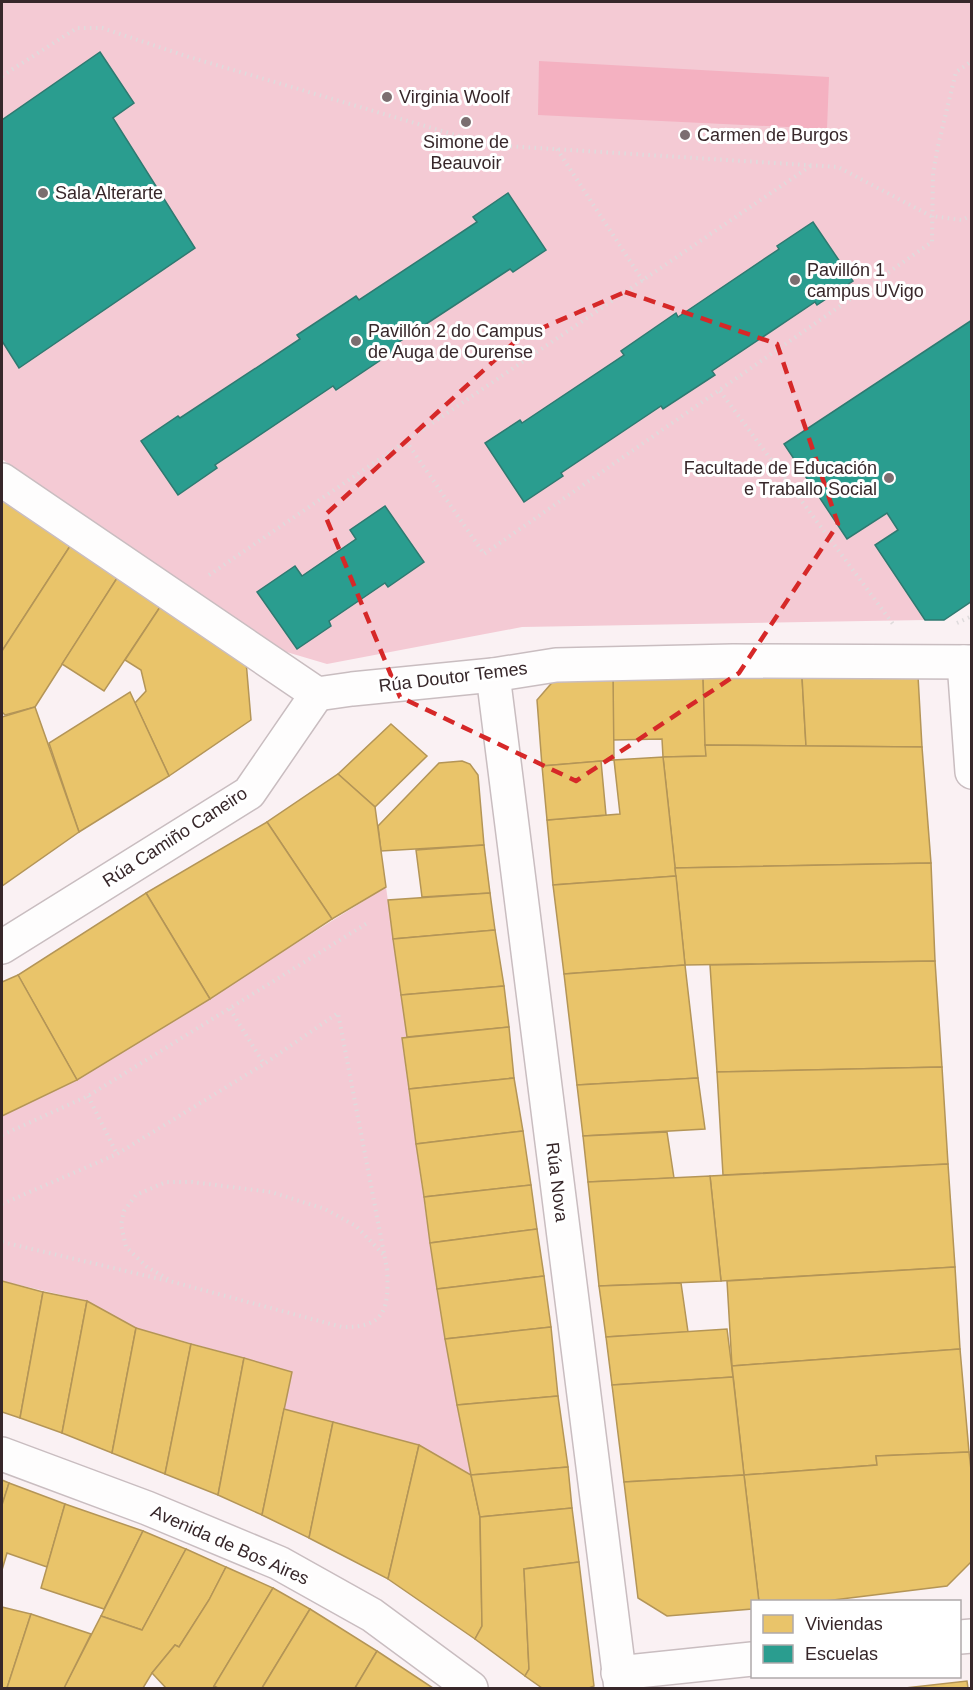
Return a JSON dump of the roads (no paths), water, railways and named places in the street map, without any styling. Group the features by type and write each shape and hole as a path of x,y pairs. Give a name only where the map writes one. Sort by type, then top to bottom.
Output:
{"street":[{"path":"2,480 317,694"},
{"name":"Rúa Doutor Temes","path":"317,694 493,675 556,665 733,661 968,662"},
{"path":"968,662 972,772"},
{"name":"Rúa Nova","path":"493,675 620,1681"},
{"name":"Rúa Camiño Caneiro","path":"2,947 249,793 317,694"},
{"name":"Avenida de Bos Aires","path":"2,1454 147,1508 279,1563 372,1615 471,1689"},
{"path":"620,1681 751,1659"}],"place":[{"name":"Virginia Woolf","path":"387,97"},
{"name":"Simone de Beauvoir","path":"466,122"},
{"name":"Carmen de Burgos","path":"685,135"},
{"name":"Sala Alterarte","path":"43,193"},
{"name":"Pavillón 1 campus UVigo","path":"795,280"},
{"name":"Pavillón 2 do Campus de Auga de Ourense","path":"356,341"},
{"name":"Facultade de Educación e Traballo Social","path":"889,478"}]}
